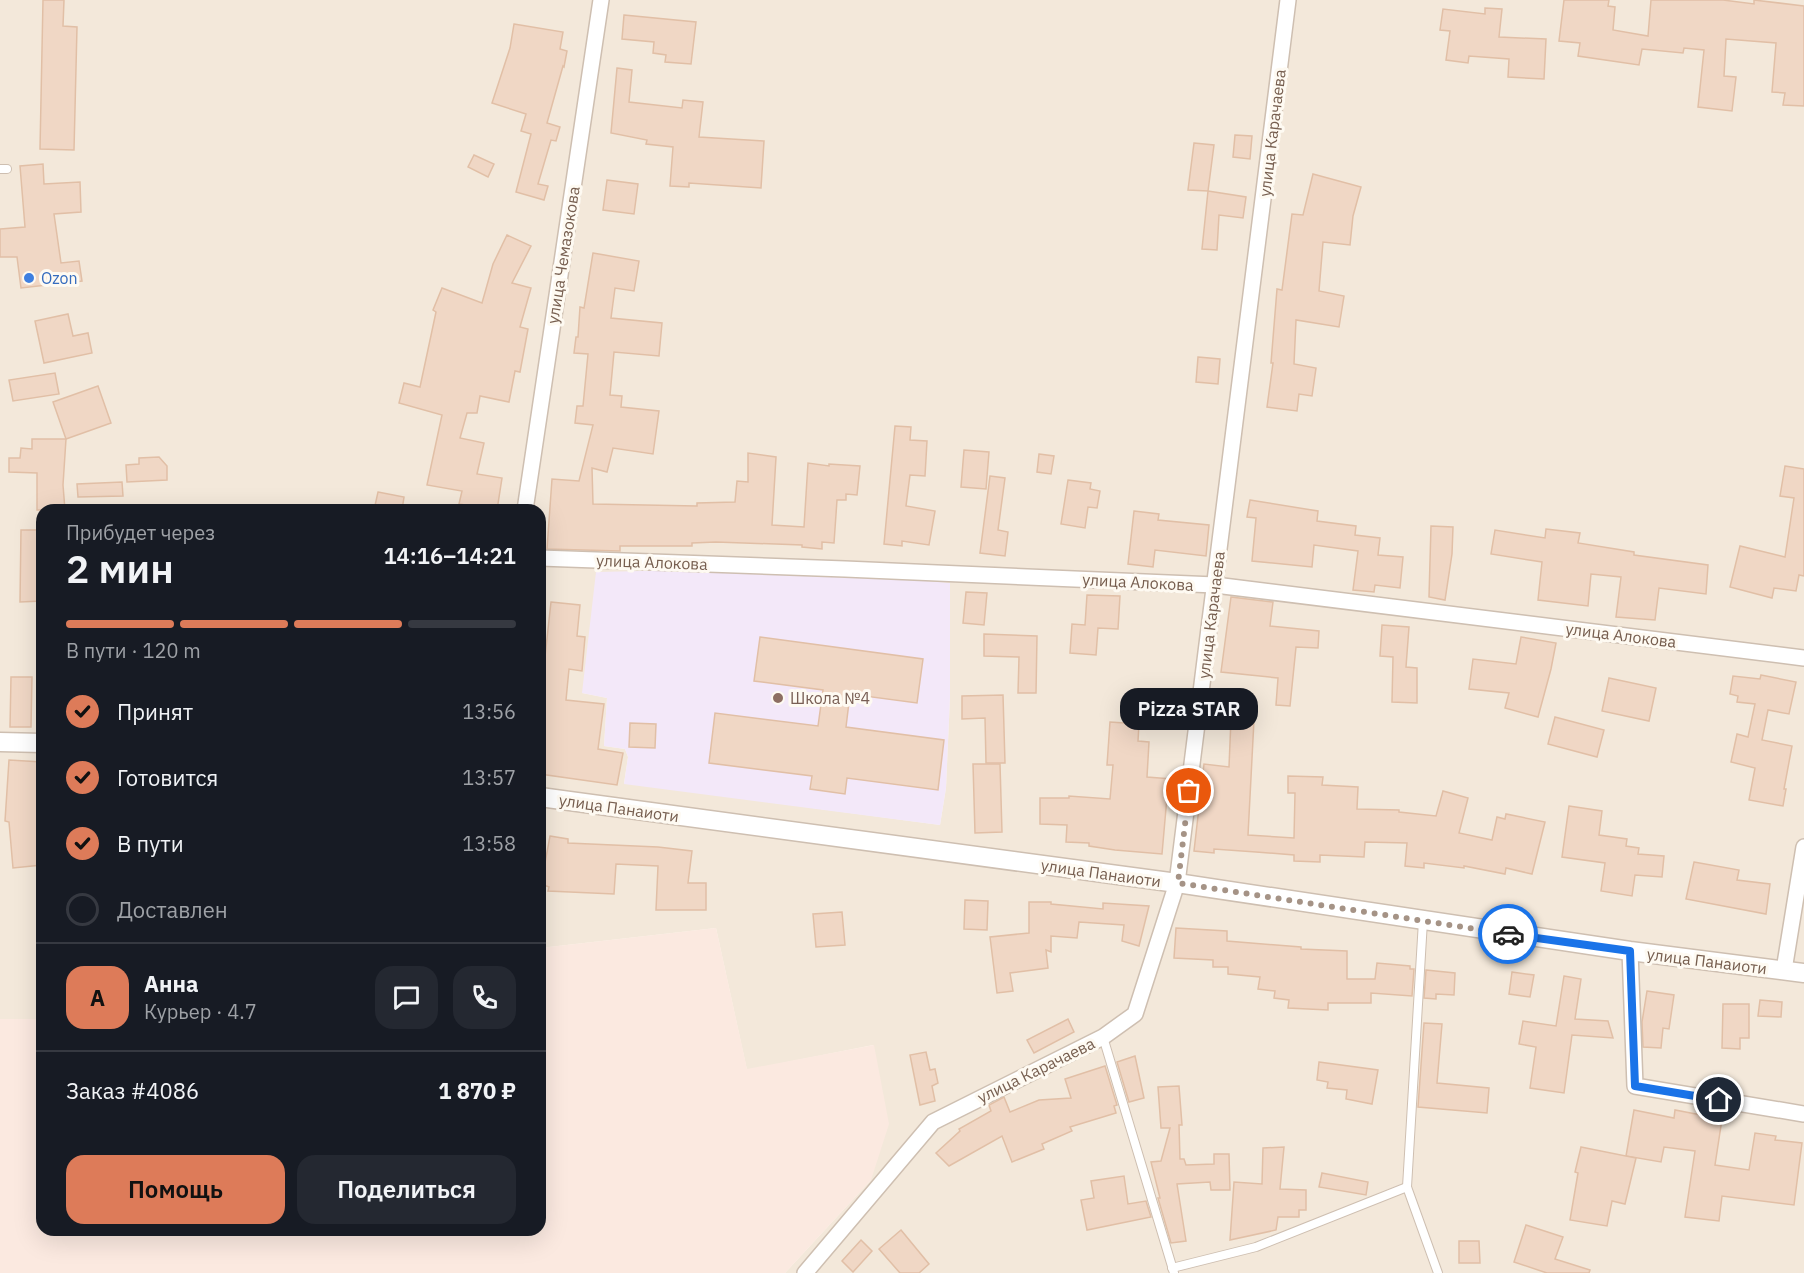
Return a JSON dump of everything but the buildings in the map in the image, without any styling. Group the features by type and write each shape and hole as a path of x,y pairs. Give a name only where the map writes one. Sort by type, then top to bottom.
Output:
{"street":[{"name":"улица Чемазокова","path":"526,504 601,0"},
{"name":"улица Карачаева","path":"805,1273 933,1122 1103,1037 1135,1014 1178,883 1288,0"},
{"name":"улица Алокова","path":"546,558 845,568 1215,585 1804,658"},
{"path":"0,742 36,743"},
{"name":"улица Панаиоти","path":"546,798 1178,883 1630,951 1804,973"},
{"path":"1784,970 1804,847"},
{"path":"1630,951 1635,1086 1804,1114"}],"lane":[{"path":"1423,921 1407,1187 1438,1273"},
{"path":"1103,1037 1173,1270 1256,1247 1407,1187"}],"shaded area":[{"path":"0,0 1804,0 1804,1273 785,1273 871,1180 873,1045 747,1070 716,928 546,947 546,504 36,504 36,1019 0,1019","holes":["950,584 950,697 946,788 940,825 624,783 628,757 625,749 604,746 607,698 582,693"]},
{"name":"Школа №4","path":"734,569 950,583 950,697 946,788 940,825 624,784 628,757 625,749 604,746 607,698 582,693 596,572"},
{"path":"716,928 747,1069 874,1045 889,1124 871,1180 785,1273 0,1273 0,1019 36,1019 36,1236 546,1236 546,947"}],"way so far":[{"path":"1189,791 1178,883 1508,934"}],"place":[{"name":"Ozon","path":"29,278"},
{"name":"Школа №4","path":"778,698"},
{"name":"Pizza STAR","path":"1189,791"}],"route":[{"path":"1508,934 1630,951 1635,1086 1719,1100"}]}
